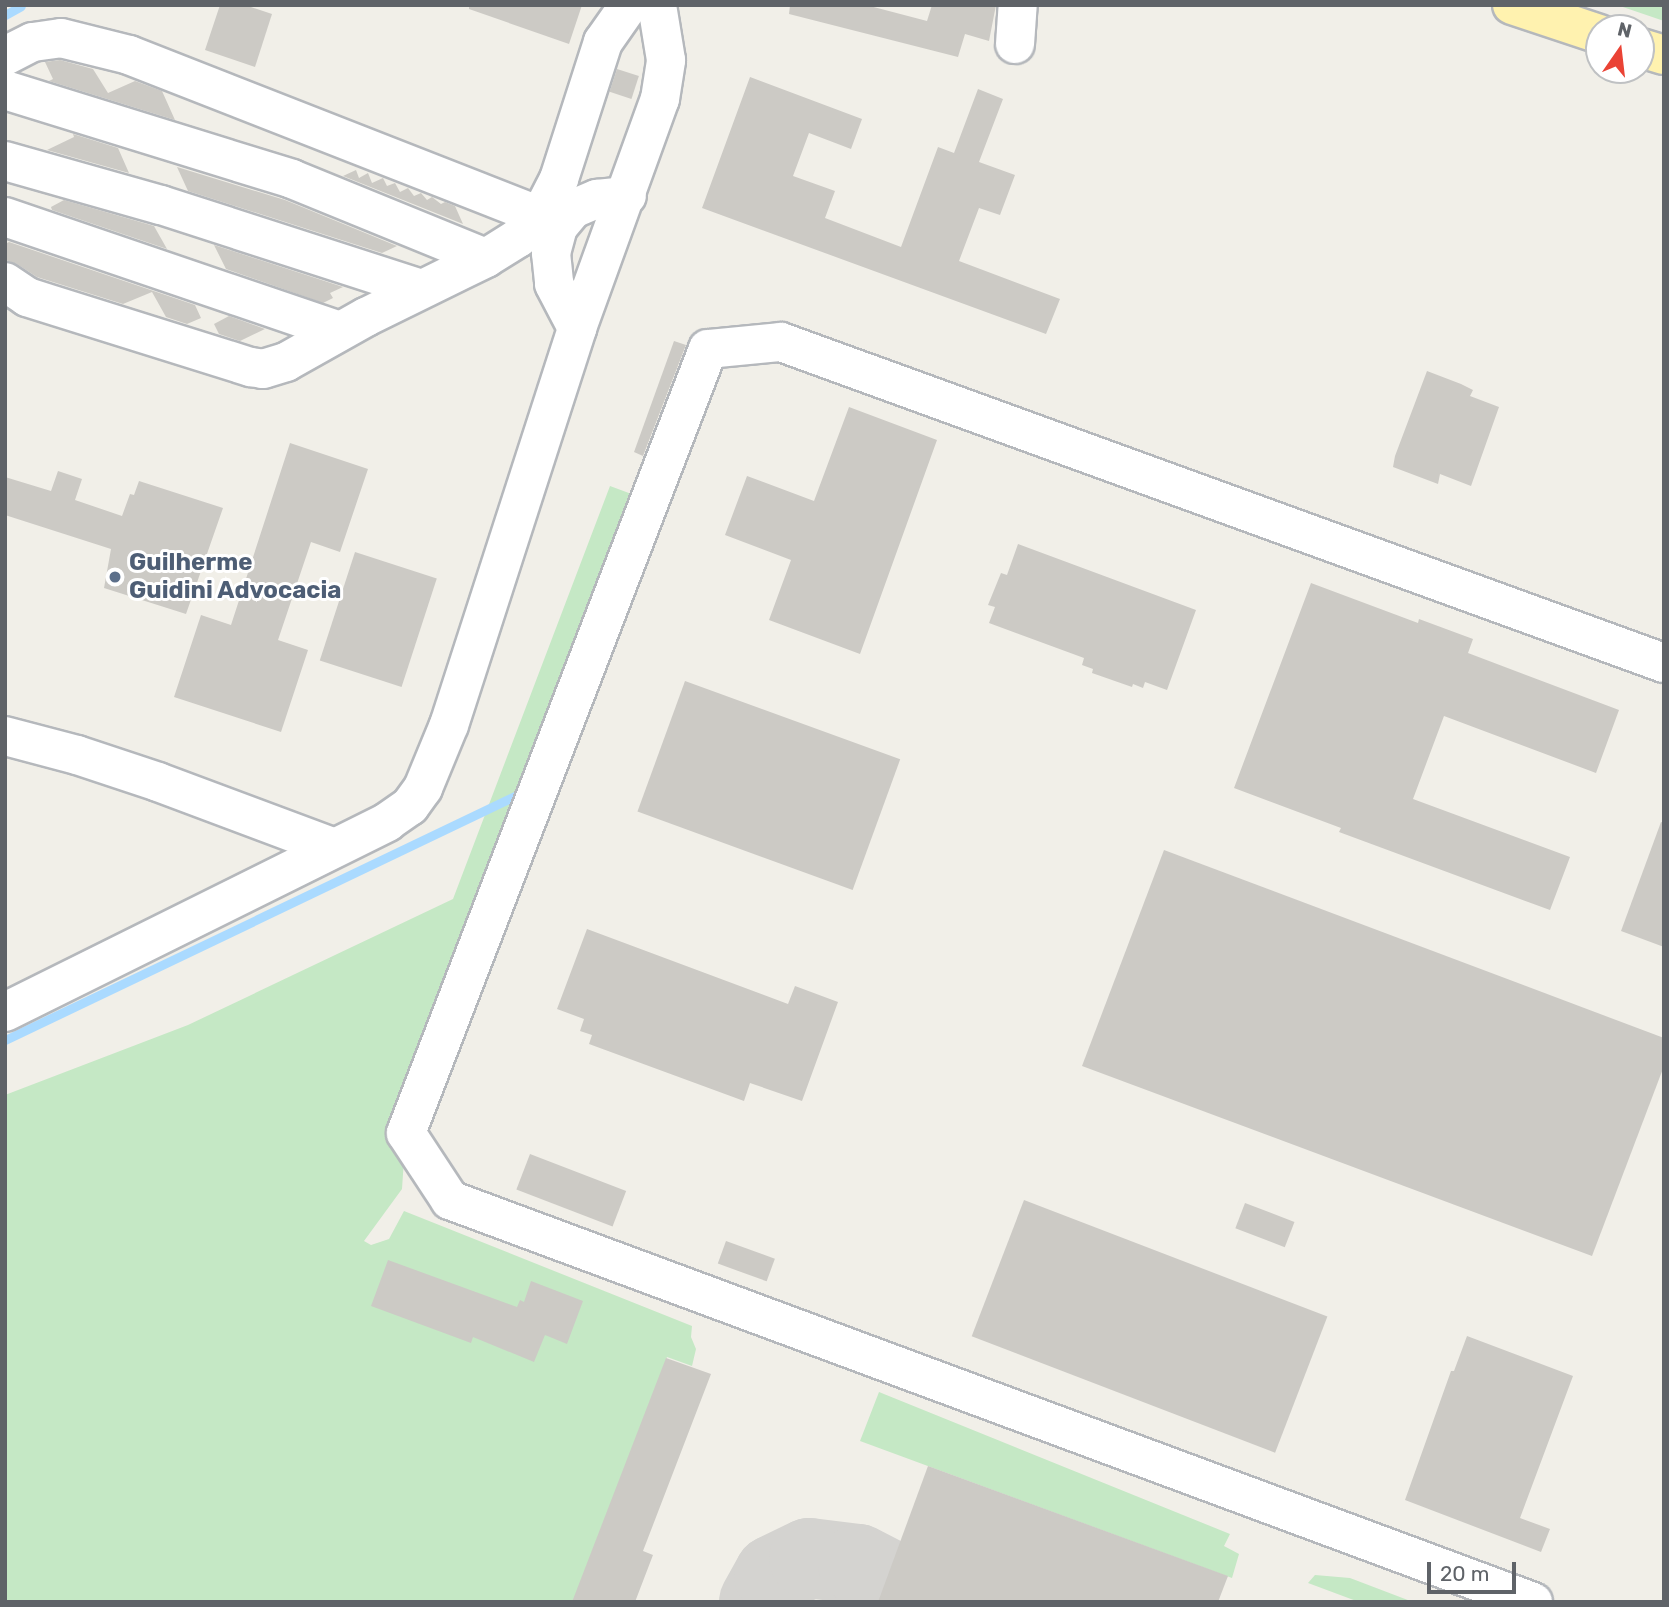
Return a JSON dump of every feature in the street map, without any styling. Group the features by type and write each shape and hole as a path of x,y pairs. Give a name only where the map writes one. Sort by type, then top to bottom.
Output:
{"main road":[{"path":"1512,5 1585,29"}],"street":[{"path":"577,328 554,284 549,221 575,138 587,88 603,43 629,5"},
{"path":"5,1012 332,847 387,822 410,806 423,788 449,725 577,328 660,99 666,60 657,5"},
{"path":"1015,44 1018,5"},
{"path":"5,56 33,42 61,38 129,55 549,221"},
{"path":"5,90 292,180 486,258"},
{"path":"5,161 161,205 421,289"},
{"path":"5,282 27,297 251,367 275,367 339,331 486,258 518,237 573,209 597,199 627,196"},
{"path":"5,217 339,331"},
{"path":"1533,1602 450,1199 406,1133 708,349 781,342 1664,663"},
{"path":"5,736 77,755 158,782 332,847"}],"green space":[{"path":"1617,5 1664,5 1664,21 1655,18 1655,14 1643,14"},
{"path":"610,486 645,499 404,1159 402,1189 364,1241 371,1245 389,1239 404,1211 692,1326 691,1337 696,1349 692,1366 667,1357 575,1602 5,1602 5,1095 188,1025 453,899"},
{"path":"879,1392 1230,1534 1224,1546 1239,1554 1232,1578 860,1441"},
{"path":"1315,1575 1350,1578 1413,1602 1359,1602 1308,1583"}],"building":[{"path":"220,5 245,5 272,14 255,67 205,50"},
{"path":"469,5 582,5 569,44 469,9"},
{"path":"790,5 866,5 927,21 932,5 996,5 989,41 965,34 958,57 789,14"},
{"path":"60,60 93,69 108,93 135,81 162,91 175,120 49,81 53,79 45,62"},
{"path":"617,69 639,76 631,99 610,92"},
{"path":"750,77 862,119 851,149 809,133 793,176 835,191 825,218 901,247 938,147 954,153 978,89 1003,99 979,162 1015,175 1000,215 979,208 959,261 1060,299 1046,334 702,208"},
{"path":"73,134 118,148 129,173 47,150 74,137"},
{"path":"177,167 285,200 397,246 382,253 188,191"},
{"path":"356,170 359,178 368,173 372,183 383,178 387,186 395,183 400,192 408,188 414,196 421,193 427,200 432,197 441,204 445,202 455,206 463,224 343,176"},
{"path":"64,200 154,226 167,249 52,210 51,207"},
{"path":"9,242 195,305 201,318 187,324 166,317 152,292 123,304 37,277 5,260 5,244"},
{"path":"214,245 343,287 330,293 333,298 323,303 226,269"},
{"path":"229,316 265,329 240,341 219,334 214,324"},
{"path":"674,341 686,345 643,456 634,452"},
{"path":"1427,371 1473,390 1470,396 1499,407 1471,486 1440,474 1438,484 1393,467"},
{"path":"849,407 937,440 860,654 769,620 791,560 725,535 747,476 814,501"},
{"path":"290,443 368,469 340,552 311,542 278,640 308,650 281,732 174,697 201,615 231,625"},
{"path":"58,471 82,479 75,500 122,516 130,494 134,495 139,481 223,508 186,614 104,588 111,549 5,515 5,477 51,491"},
{"path":"1018,544 1196,610 1167,690 1145,682 1143,688 1133,684 1132,687 1092,673 1093,669 1082,665 1084,658 989,623 995,607 988,605 1001,573 1007,575"},
{"path":"355,552 437,579 402,687 320,660"},
{"path":"1311,583 1418,623 1419,619 1473,639 1468,653 1619,710 1596,773 1444,716 1413,799 1570,857 1550,910 1339,832 1341,828 1234,788"},
{"path":"685,681 900,759 853,890 637,812"},
{"path":"1661,822 1664,823 1664,947 1621,931"},
{"path":"1164,850 1664,1038 1664,1066 1592,1256 1082,1066"},
{"path":"587,929 788,1004 795,986 838,1002 802,1101 750,1083 744,1101 589,1044 592,1035 580,1031 584,1019 557,1009"},
{"path":"530,1154 626,1191 613,1226 516,1189"},
{"path":"1024,1200 1327,1316 1275,1453 972,1336"},
{"path":"1245,1203 1294,1222 1285,1247 1235,1228"},
{"path":"726,1241 775,1259 767,1281 718,1264"},
{"path":"388,1260 517,1307 520,1300 524,1302 531,1281 583,1301 567,1344 545,1335 534,1362 473,1337 471,1343 371,1306"},
{"path":"1467,1336 1573,1376 1520,1518 1550,1529 1541,1552 1405,1500 1451,1371 1454,1371"},
{"path":"666,1358 711,1374 643,1551 653,1555 635,1602 572,1602"},
{"path":"928,1466 1228,1576 1218,1602 878,1602"}],"waterway":[{"path":"5,15 21,6"},
{"path":"5,1040 515,796"}],"taxiway":[{"path":"759,1602 774,1575 809,1558 858,1564 886,1578"}],"place":[{"name":"Guilherme Guidini Advocacia","path":"115,577"}]}
